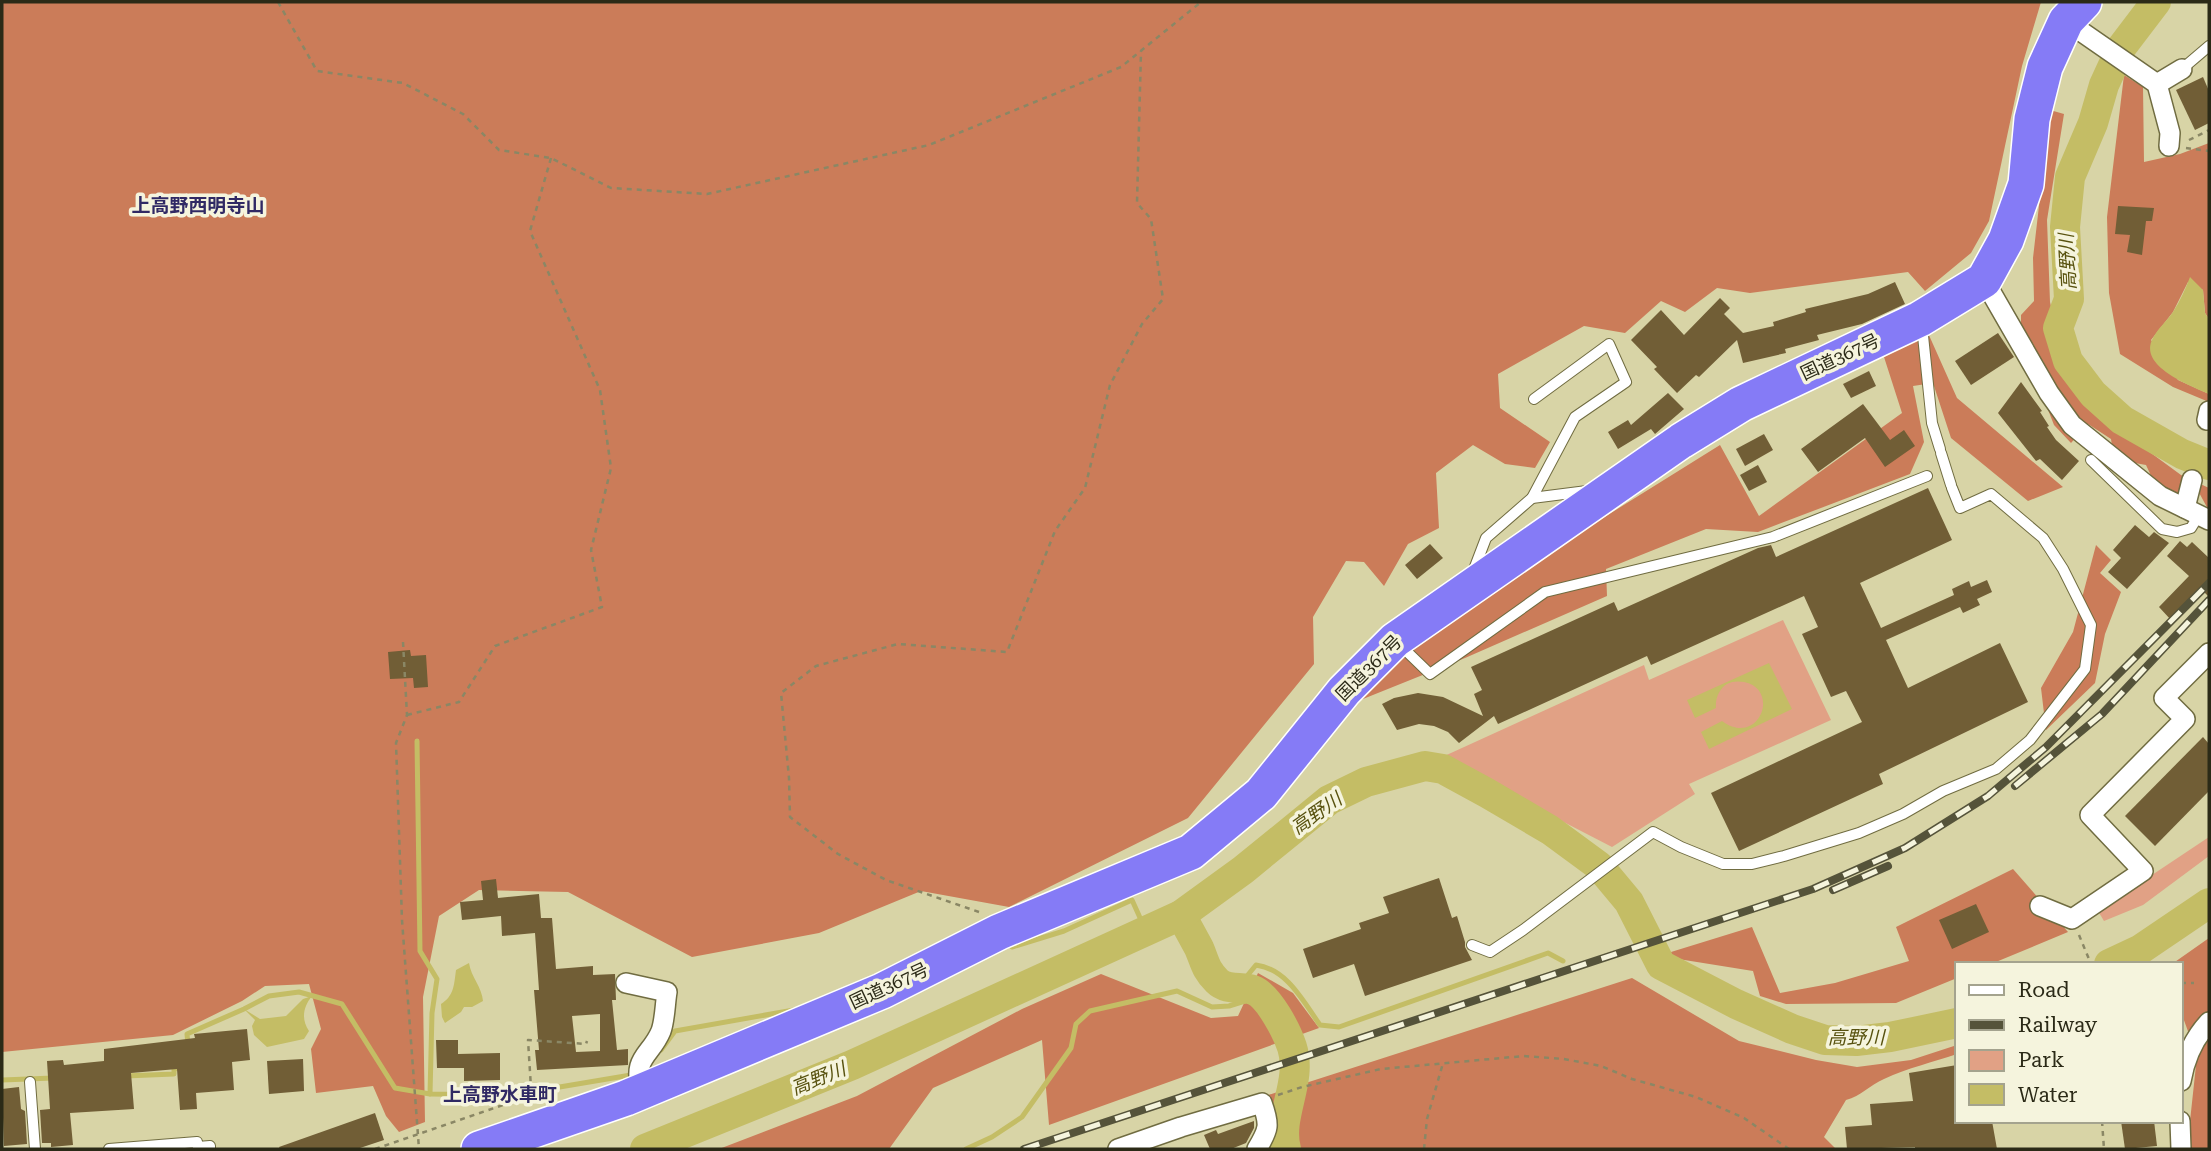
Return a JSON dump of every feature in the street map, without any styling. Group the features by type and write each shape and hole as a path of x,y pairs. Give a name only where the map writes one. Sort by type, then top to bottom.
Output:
{"highway":[{"path":"1984,280 2006,240 2026,184 2032,119 2045,67 2079,19"},
{"name":"国道367号","path":"479,1149 642,1092 882,991 999,932 1191,852 1261,794 1343,691 1395,640 1681,441 1741,404 1920,318 1984,280"}],"street":[{"path":"2079,19 2157,84 2170,133 2178,143"},
{"path":"2157,84 2182,69"},
{"path":"1984,280 2049,393 2073,425 2161,496 2198,514"},
{"path":"2192,480 2198,514"},
{"path":"2040,906 2072,919 2143,871 2090,815 2185,719 2164,698 2209,653"},
{"path":"626,983 667,992 661,1031 643,1056 640,1067 638,1078 642,1092"},
{"path":"2183,1070 2198,1034 2209,1022"},
{"path":"1118,1149 1262,1103 1268,1126 1256,1149"},
{"path":"2180,1123 2181,1149"}],"lane":[{"path":"2182,69 2209,46"},
{"path":"1472,945 1490,952 1653,832 1723,864 1752,864 1860,833 1903,814 1943,791 1996,769 2030,740 2085,669 2091,625 2063,569 2043,538 1991,494 1960,508 1945,470 1932,423 1920,318"},
{"path":"1467,589 1486,538 1532,498 1575,417 1626,382 1609,344 1534,399"},
{"path":"2091,460 2162,529 2177,531 2190,528 2198,514"},
{"path":"1395,640 1430,674 1545,592 1773,537 1945,470"},
{"path":"1532,498 1613,488"},
{"path":"30,1082 35,1149"},
{"path":"109,1149 197,1142 198,1147 209,1146 210,1149"}],"path":[{"path":"278,2 317,71 403,83 463,114 499,149 551,158 611,188 707,194 929,145 1121,67 1201,2"},
{"path":"987,912 975,912 886,880 838,854 790,817 789,778 780,692 816,666 898,644 1007,652 1055,531 1085,488 1110,385 1142,324 1163,299 1151,219 1137,203 1141,51"},
{"path":"2178,143 2209,130"},
{"path":"2178,143 2209,150"},
{"path":"408,715 459,702 495,646 602,607 592,550 611,468 600,390 530,232 551,158"},
{"path":"404,642 408,715 396,743 402,920 418,1149"},
{"path":"2078,932 2090,962"},
{"path":"2183,983 2194,983"},
{"path":"503,1105 503,1090 531,1088 527,1040 586,1044 587,1041"},
{"path":"1283,1092 1381,1069 1524,1056 1564,1059 1601,1066 1632,1079 1696,1097 1744,1118 1790,1149"},
{"path":"1424,1149 1427,1119 1443,1063"},
{"path":"375,1149 503,1105 557,1095"},
{"path":"2102,1123 2104,1149"}],"green space":[{"path":"1783,620 1831,720 1689,784 1695,794 1612,847 1440,758 1644,665 1649,680"},
{"path":"2209,837 2209,856 2143,905 2104,921 2098,911"}],"shaded area":[{"path":"2,2 2041,2 2022,66 1989,221 1971,253 1925,291 1908,272 1750,293 1717,288 1685,312 1661,301 1625,333 1584,326 1498,374 1500,408 1550,442 1535,468 1505,464 1473,445 1436,473 1439,528 1408,544 1384,586 1364,562 1346,561 1313,617 1314,664 1188,818 1009,907 921,891 819,933 692,957 568,892 479,890 439,916 423,997 425,1122 399,1132 386,1116 373,1086 316,1093 311,1049 321,1029 309,984 265,986 242,1001 173,1035 2,1052"},
{"path":"2124,75 2143,87 2144,162 2180,154 2209,143 2209,319 2205,313 2203,290 2188,282 2173,312 2151,340 2178,380 2209,394 2209,402 2173,387 2120,354 2109,293 2107,217"},
{"path":"2050,110 2064,114 2047,220 2050,302 2063,362 2095,412 2181,475 2209,488 2209,511 2196,487 2188,485 2176,494 2153,480 2146,465 2124,461 2113,452 2111,439 2088,424 2071,443 2054,425 2045,402 2057,392 2043,361 2021,339 2021,315 2034,301 2033,258"},
{"path":"1928,333 1957,398 2063,487 2028,501 1951,438 1933,383 1913,386 1924,442 1910,474 1758,532 1706,529 1606,569 1607,596 1358,701 1422,640 1550,551 1720,445 1759,516 1902,413 1884,357"},
{"path":"2096,545 2111,560 2100,573 2121,592 2105,634 2095,683 2046,730 2041,688 2073,632"},
{"path":"2013,869 2068,932 1996,962 1955,962 1955,979 1896,1003 1786,1004 1760,996 1753,971 1672,958 1671,952 1752,927 1780,993 1835,983 1909,961 1896,927"},
{"path":"2209,938 2209,1149 2187,1149 2197,1056 2183,1018 2183,962 2175,962"},
{"path":"1258,973 1293,993 1319,1028 1049,1125 1042,1040 933,1088 889,1149 719,1149 857,1096 1022,1009 1101,974 1211,1018 1238,1016"},
{"path":"1632,978 1739,1041 1816,1060 1857,1067 1911,1060 1955,1046 1955,1055 1893,1075 1846,1100 1824,1137 1836,1149 1255,1149 1259,1098"}],"water":[{"path":"2190,277 2203,290 2205,313 2209,319 2209,394 2168,374 2152,357 2150,348 2155,334 2171,315"},
{"path":"1769,663 1792,709 1709,749 1701,732 1722,721 1735,727 1746,727 1755,722 1763,705 1761,695 1755,687 1744,682 1729,683 1718,694 1716,708 1695,718 1687,700"},
{"path":"469,963 483,1001 472,1007 464,1007 445,1023 441,1004 451,994 456,970"},
{"path":"312,996 304,1013 309,1031 304,1039 267,1047 254,1035 252,1026 255,1020 244,1009 260,1019 286,1016 303,999"}],"building":[{"path":"2203,77 2209,91 2209,123 2195,130 2176,90"},
{"path":"2118,206 2154,208 2152,221 2146,221 2142,255 2127,252 2130,235 2115,234"},
{"path":"1895,282 1905,304 1862,324 1817,335 1819,340 1785,349 1786,353 1743,363 1737,340 1699,377 1696,375 1677,393 1631,340 1661,310 1684,335 1720,298 1730,308 1724,314 1743,333 1774,326 1773,322 1806,312 1805,309 1868,294"},
{"path":"1998,333 2014,357 1971,385 1955,361"},
{"path":"1869,371 1876,386 1851,398 1843,384"},
{"path":"2021,382 2042,411 2040,412 2049,426 2047,427 2056,440 2079,461 2062,480 2040,459 2036,461 1998,413"},
{"path":"1668,393 1684,409 1655,434 1651,429 1618,449 1608,432 1628,420 1631,425"},
{"path":"1863,404 1890,440 1904,430 1915,446 1885,467 1865,438 1818,472 1801,449"},
{"path":"1764,434 1773,450 1745,466 1736,449"},
{"path":"1758,465 1767,482 1749,491 1740,475"},
{"path":"1928,488 1952,540 1860,583 1881,628 1954,595 1952,589 1969,581 1971,587 1987,580 1992,592 1977,599 1980,605 1963,613 1960,607 1886,640 1908,688 2000,643 2028,702 1879,774 1883,784 1739,851 1711,793 1862,722 1846,691 1831,697 1802,634 1818,627 1804,596 1651,665 1647,656 1498,724 1494,716 1459,743 1448,732 1434,726 1419,724 1397,730 1382,704 1394,698 1418,693 1443,697 1483,716 1474,694 1482,690 1471,667 1614,602 1618,611 1758,548 1771,545 1776,557"},
{"path":"2135,525 2149,537 2154,532 2169,543 2127,589 2108,572 2121,558 2113,550"},
{"path":"2180,541 2187,547 2192,542 2209,558 2209,597 2201,589 2171,620 2159,607 2189,576 2167,556"},
{"path":"1430,544 1443,558 1417,579 1405,565"},
{"path":"410,650 411,656 426,655 428,687 414,688 413,678 390,679 388,652"},
{"path":"2203,737 2209,744 2209,791 2155,846 2125,816"},
{"path":"1439,878 1452,918 1457,916 1465,947 1472,960 1365,996 1354,964 1313,978 1303,949 1361,929 1359,923 1389,913 1383,897"},
{"path":"496,879 498,898 539,894 541,918 552,918 556,969 593,966 593,975 615,974 616,1000 612,1000 617,1050 628,1049 628,1065 537,1070 535,1050 539,1050 534,990 539,990 535,933 502,936 501,916 462,920 460,902 483,900 481,881","holes":["600,1014 600,1051 576,1052 572,1016"]},
{"path":"1976,904 1989,932 1952,949 1939,920"},
{"path":"247,1029 250,1060 232,1062 234,1090 196,1093 197,1109 180,1110 177,1069 131,1073 134,1109 70,1113 73,1145 51,1147 51,1143 42,1143 40,1110 50,1109 47,1061 63,1060 64,1065 104,1061 104,1049 195,1038 194,1034"},
{"path":"436,1040 458,1040 458,1054 500,1053 500,1080 464,1081 464,1068 437,1068"},
{"path":"303,1059 304,1091 269,1094 267,1061"},
{"path":"1955,1065 1955,1123 1992,1123 1997,1149 1847,1149 1845,1127 1872,1125 1870,1104 1913,1101 1909,1073"},
{"path":"19,1087 21,1109 25,1111 27,1144 4,1146 2,1089"},
{"path":"375,1113 384,1140 357,1149 279,1147"},
{"path":"1254,1121 1254,1128 1246,1143 1231,1149 1210,1149 1204,1135 1216,1130 1218,1134"},
{"path":"2121,1123 2154,1123 2157,1146 2125,1149"}],"waterway":[{"name":"高野川","path":"2156,2 2121,48 2104,85 2093,123 2070,177 2065,227 2069,299 2058,328 2068,361 2093,394 2122,420 2182,454 2209,465"},
{"path":"417,741 420,951 437,979 432,1013 430,1094"},
{"name":"高野川","path":"645,1149 852,1065 1181,915 1243,870 1329,800 1366,782 1425,766 1443,769 1487,793 1550,830 1599,866 1629,902 1661,965 1736,1004 1792,1029 1825,1040 1856,1041 1890,1037 1955,1023"},
{"path":"1012,947 1064,931 1132,900 1146,931"},
{"name":"高野川","path":"2113,962 2141,949 2209,903"},
{"path":"1181,915 1213,977 1225,986 1253,990 1259,994 1277,1015 1286,1033 1295,1060 1285,1124 1286,1149"},
{"path":"966,1149 992,1137 1022,1117 1071,1048 1076,1024 1090,1011 1177,991 1212,1007 1229,1006 1245,1001 1247,976 1256,965 1285,979 1320,1025 1339,1027 1548,953 1563,961"},
{"path":"188,1045 187,1034 269,996 299,992 342,1004 395,1088 430,1094 512,1095 631,1075 635,1072"},
{"path":"661,1050 675,1031 794,1010"},
{"path":"125,1076 174,1074 174,1069 181,1068"},
{"path":"2,1080 53,1078"}],"railway":[{"path":"1024,1149 1813,889 1905,848 1988,796 2046,747 2209,583"},
{"path":"2015,786 2102,714 2209,600"},
{"path":"1833,890 1888,866"}],"district":[{"name":"上高野西明寺山","path":"198,205"},
{"name":"上高野水車町","path":"500,1094"}]}
